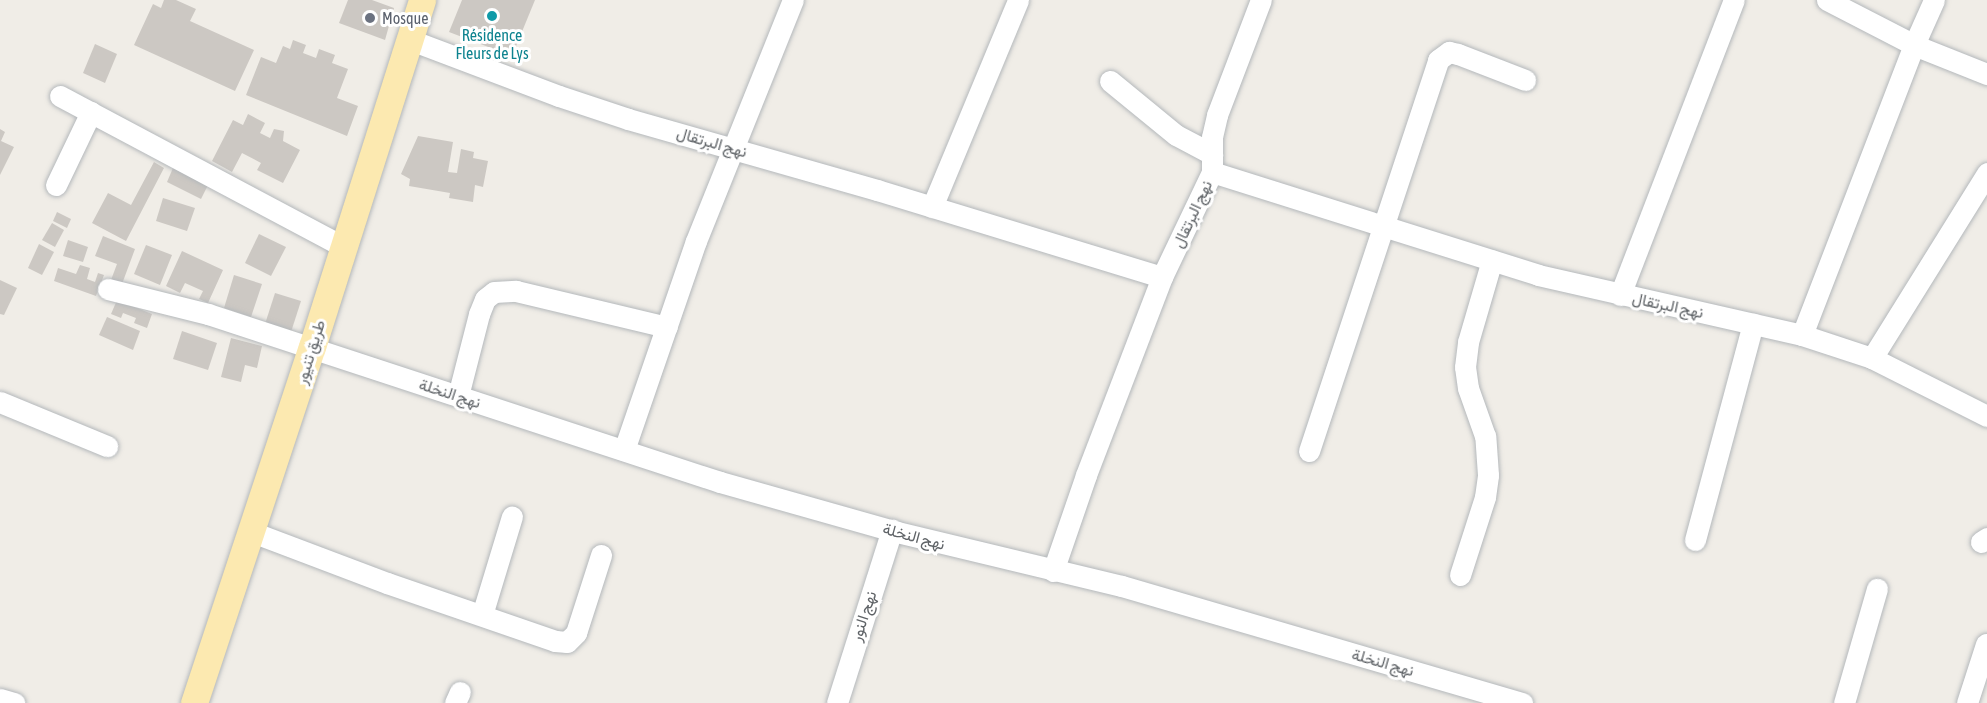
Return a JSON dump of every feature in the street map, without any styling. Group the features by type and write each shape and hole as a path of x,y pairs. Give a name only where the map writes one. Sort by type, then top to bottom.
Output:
{"main road":[{"name":"طريق تنيور","path":"195,703 312,347 342,246 422,0"}],"street":[{"path":"624,450 731,148 793,0"},
{"path":"932,207 1018,0"},
{"path":"1212,163 1217,115 1262,0"},
{"path":"1620,295 1734,0"},
{"path":"1827,0 1914,45 1987,74"},
{"path":"1802,335 1914,45 1934,0"},
{"name":"نهج البرتقال","path":"408,39 569,99 1162,277 1212,163 1384,224 1538,274 1620,295 1802,335 1872,358 1987,416"},
{"path":"1309,451 1438,60 1443,54 1458,54 1525,80"},
{"path":"1110,81 1212,163"},
{"path":"60,96 342,246"},
{"path":"56,184 91,112"},
{"path":"1872,358 1987,172"},
{"path":"1460,575 1485,497 1488,475 1485,436 1468,388 1465,367 1468,342 1492,260"},
{"path":"1053,571 1086,476 1162,277"},
{"name":"نهج النخلة","path":"108,289 208,314 252,331 312,347 720,482 892,530 1134,590 1522,703"},
{"path":"458,396 479,314 485,299 494,292 516,291 667,327"},
{"path":"1695,540 1753,324"},
{"path":"0,402 107,446"},
{"path":"482,615 512,516"},
{"name":"نهج النور","path":"837,703 892,530"},
{"path":"252,532 555,641 567,642 576,633 601,555"},
{"path":"1844,703 1877,588"},
{"path":"1967,703 1986,644"},
{"path":"0,699 14,703"}],"building":[{"path":"164,0 176,0 196,9 190,21 254,50 235,91 134,45 153,4 161,8"},
{"path":"348,0 372,0 394,8 385,40 339,23"},
{"name":"Résidence Fleurs de Lys","path":"462,0 535,0 512,56 449,32"},
{"path":"293,40 306,45 303,53 316,58 319,49 335,55 332,63 348,69 337,98 358,106 347,136 246,95 261,57 276,63 283,46 290,49"},
{"path":"95,44 117,54 105,83 83,73"},
{"path":"248,114 265,123 260,133 270,138 274,129 284,131 283,141 300,150 283,183 257,170 261,163 242,153 232,172 212,161 233,120 243,125"},
{"path":"0,129 5,132 1,141 14,147 0,175"},
{"path":"418,136 453,142 448,172 457,173 461,149 474,152 473,158 488,161 483,187 475,185 473,202 449,198 450,193 409,186 410,179 401,174"},
{"path":"154,162 164,168 126,241 92,223 108,193 131,205"},
{"path":"173,168 208,185 201,199 167,182"},
{"path":"163,198 195,208 187,231 156,221"},
{"path":"57,212 71,219 67,228 53,221"},
{"path":"52,223 64,230 55,247 42,240"},
{"path":"259,234 286,247 271,276 245,263"},
{"path":"103,236 135,249 122,284 111,280 117,264 95,256"},
{"path":"68,240 88,247 83,262 63,256"},
{"path":"39,244 54,252 42,275 28,268"},
{"path":"146,245 172,255 160,285 134,274"},
{"path":"182,251 223,270 208,303 199,299 203,291 185,283 180,293 166,286"},
{"path":"80,265 90,268 87,279 95,282 98,273 104,275 96,296 54,281 58,268 76,274"},
{"path":"234,275 262,284 251,317 224,308"},
{"path":"0,280 17,288 4,315 0,314"},
{"path":"275,293 301,301 291,332 265,324"},
{"path":"117,300 152,314 147,328 134,323 136,318 123,313 121,318 111,314"},
{"path":"107,317 140,331 133,350 99,335"},
{"path":"182,331 217,343 208,370 173,359"},
{"path":"231,338 262,346 257,368 245,365 241,382 221,377"}],"place":[{"name":"Résidence Fleurs de Lys","path":"492,16"},
{"name":"Mosque","path":"370,18"}]}
